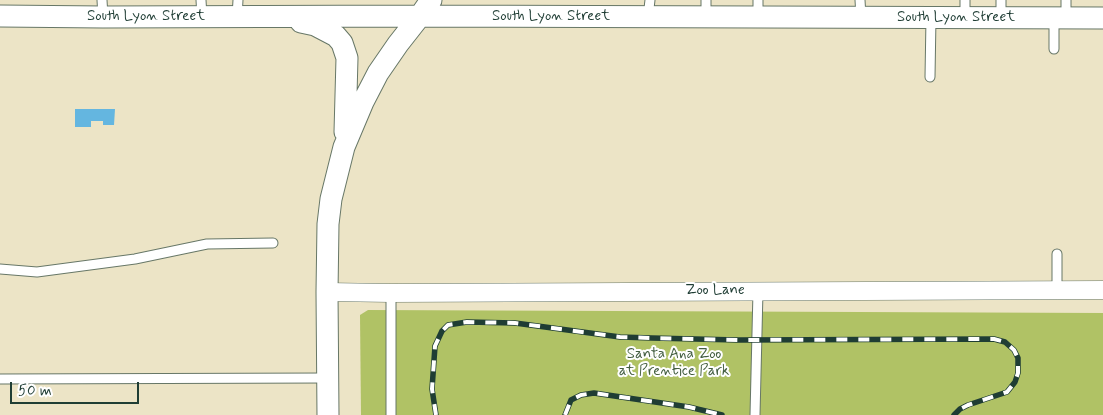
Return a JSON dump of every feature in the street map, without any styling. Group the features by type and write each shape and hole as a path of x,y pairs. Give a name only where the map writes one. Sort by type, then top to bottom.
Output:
{"street":[{"name":"South Lyon Street","path":"0,16 102,9 237,8 273,17 426,8 860,9 931,18 965,9 1001,9 1062,12 1103,18"},
{"path":"328,415 327,292 328,224 331,199 344,147 363,102 378,74 398,44 426,8"},
{"path":"273,17 315,25 336,36 342,42 347,58 344,147"},
{"name":"Zoo Lane","path":"327,292 1103,290"}],"lane":[{"path":"1054,49 1062,12"},
{"path":"930,77 931,18"},
{"path":"0,269 37,272 135,259 206,244 273,243"},
{"path":"1057,254 1057,290"},
{"path":"755,415 758,291"},
{"path":"391,293 391,415"},
{"path":"0,379 328,378"}],"green space":[{"name":"Santa Ana Zoo at Prentice Park","path":"368,310 1103,313 1103,415 361,415 360,315"}],"water":[{"path":"75,109 115,109 114,125 103,125 103,121 91,121 91,127 75,127"}],"railway":[{"path":"436,415 432,389 435,346 442,331 448,325 467,322 515,323 620,337 738,340 994,339 1005,342 1014,350 1018,358 1018,373 1015,382 1007,392 968,405 954,415"},
{"path":"565,415 571,400 581,395 594,393 689,407 722,415"}]}
